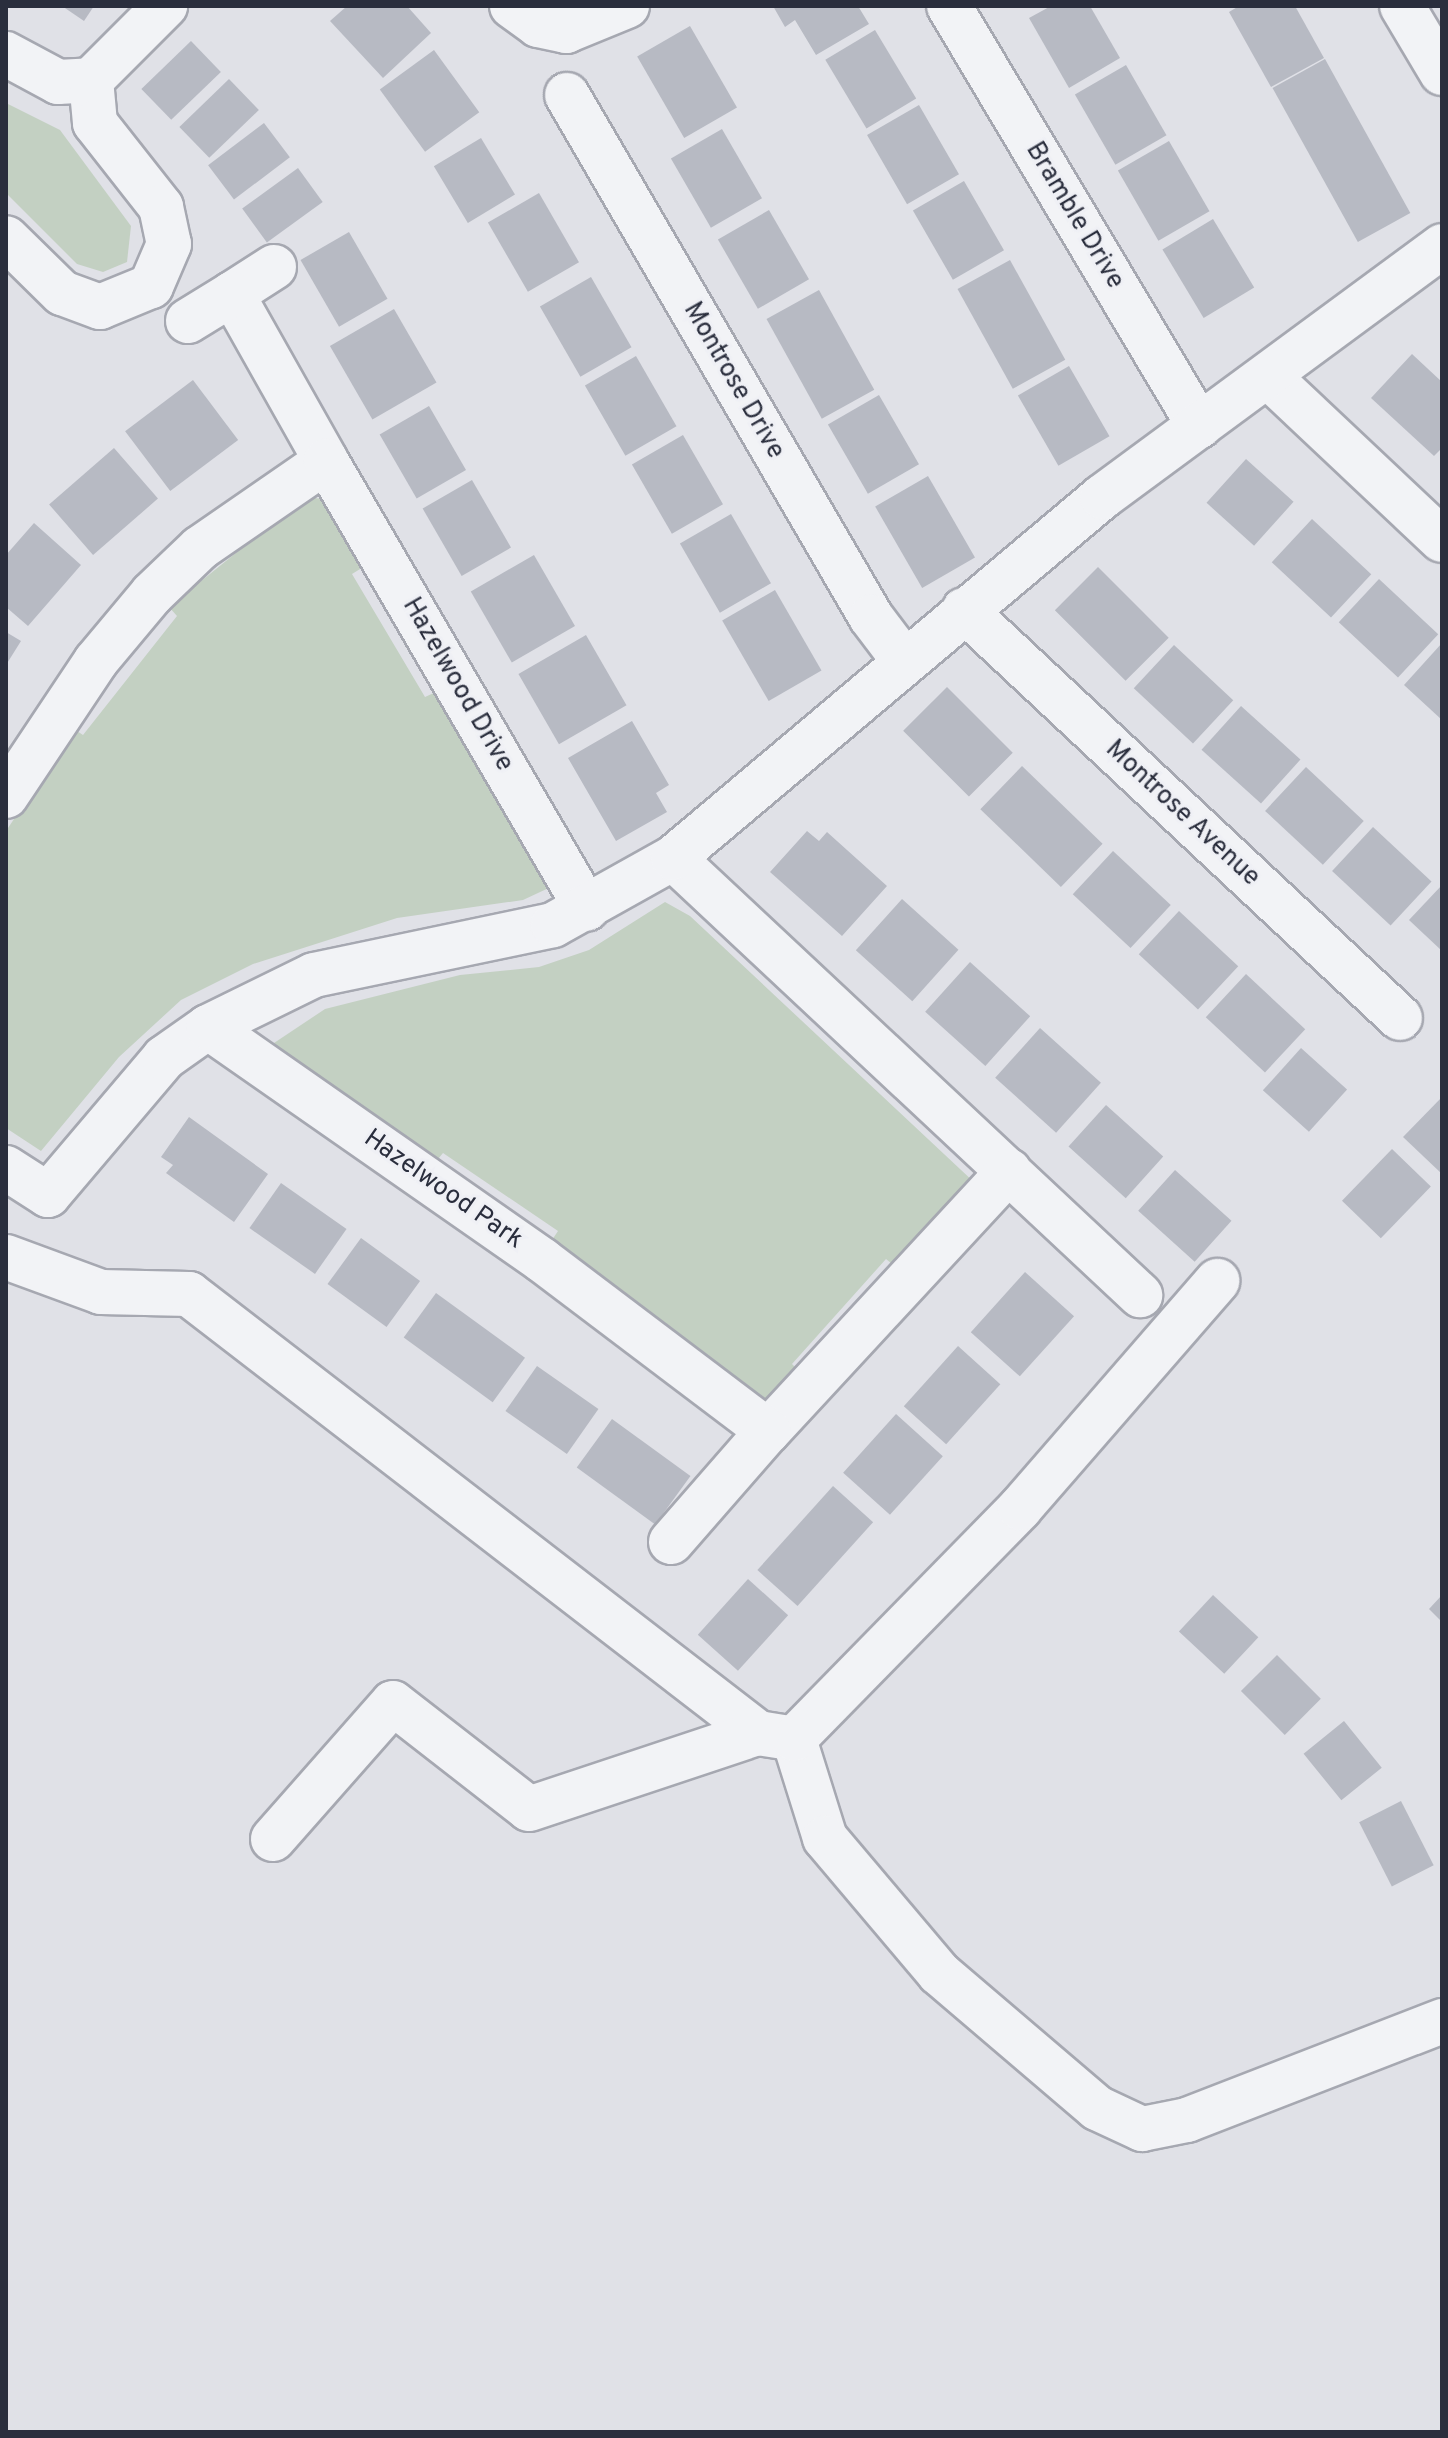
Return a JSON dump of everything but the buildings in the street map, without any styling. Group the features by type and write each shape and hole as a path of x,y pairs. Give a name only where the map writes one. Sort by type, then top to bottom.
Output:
{"street":[{"path":"6,54 58,82 91,80 165,6"},
{"path":"512,6 538,25 566,31 627,6"},
{"name":"Bramble Drive","path":"949,6 1199,426"},
{"path":"1402,6 1442,73"},
{"path":"6,238 62,293 92,307 136,298 161,271 169,244 166,218 100,132 91,80"},
{"name":"Montrose Drive","path":"567,95 871,617 905,662"},
{"path":"6,1168 48,1195 164,1058 208,1027 314,975 541,928 587,909 673,858 964,610 1199,426 1270,378 1442,246"},
{"path":"188,321 274,267"},
{"name":"Hazelwood Drive","path":"232,294 587,909"},
{"path":"1270,378 1442,540"},
{"path":"6,796 96,661 152,594 200,548 326,461"},
{"name":"Montrose Avenue","path":"964,610 1400,1018"},
{"path":"673,858 1140,1295"},
{"name":"Hazelwood Park","path":"208,1027 555,1269 768,1431"},
{"path":"671,1542 768,1431 1009,1171"},
{"path":"6,1257 101,1292 189,1294 776,1736 825,1838 939,1973 1097,2108 1142,2129 1187,2120 1442,2021"},
{"path":"273,1839 393,1703 529,1809 776,1736 1020,1508 1217,1281"}],"green space":[{"path":"6,103 60,130 131,226 127,262 103,272 77,264 6,193"},
{"path":"305,497 324,499 365,566 352,574 425,697 438,691 553,886 523,900 397,918 253,964 181,1000 119,1057 41,1151 6,1128 6,831 74,729 83,735 177,616 169,607"},
{"path":"665,902 690,916 976,1184 897,1268 886,1259 792,1364 800,1372 777,1399 764,1399 550,1243 558,1231 443,1153 434,1164 268,1047 325,1009 460,975 539,967 589,950"}]}
